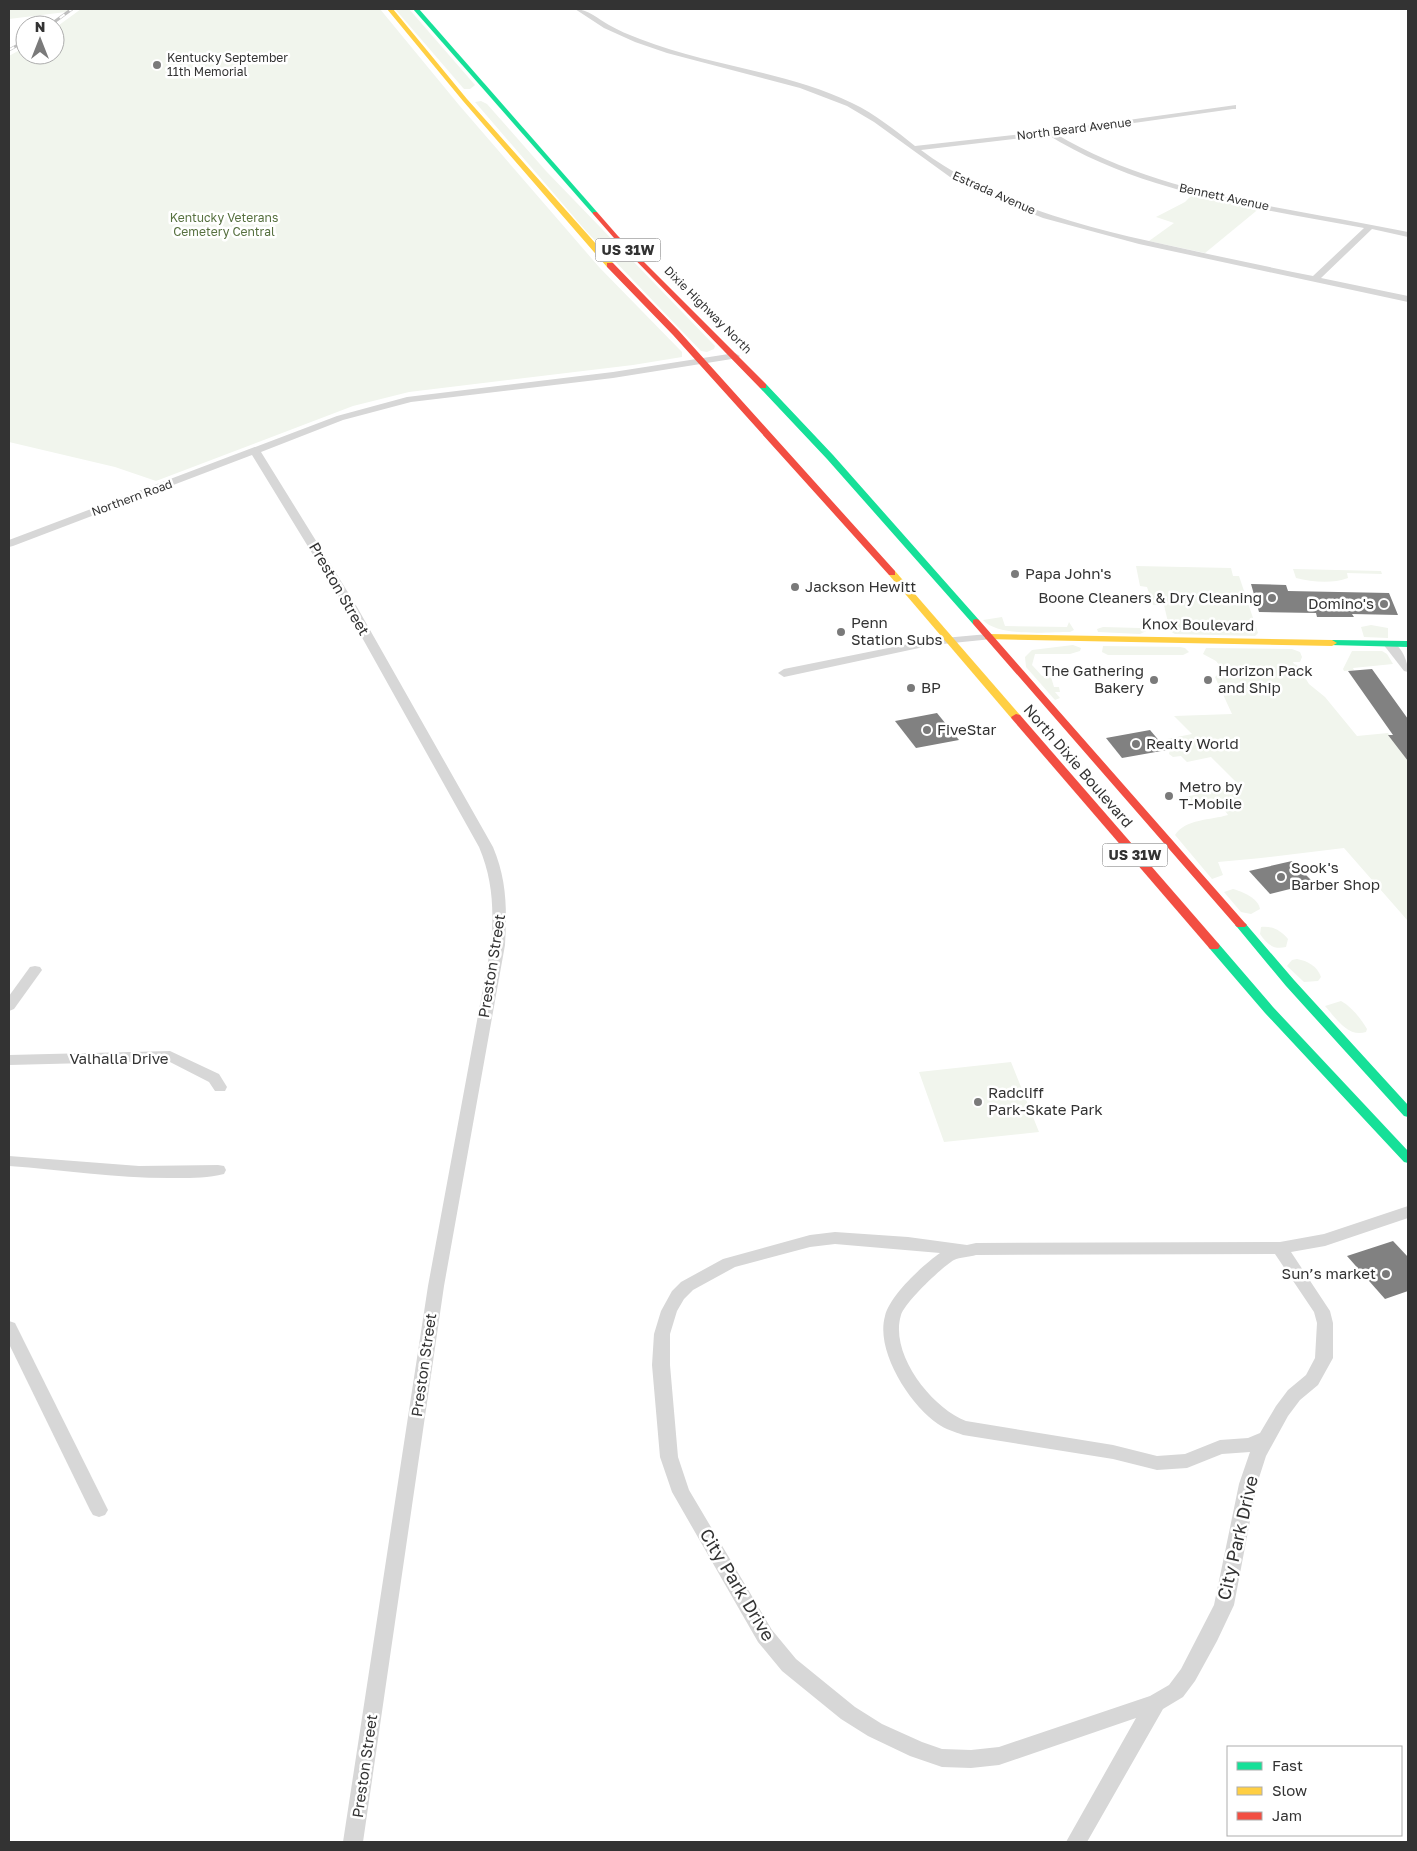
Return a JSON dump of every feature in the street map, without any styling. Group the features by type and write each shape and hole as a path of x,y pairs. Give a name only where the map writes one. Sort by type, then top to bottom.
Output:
{"main road":[{"name":"US 31W","path":"390,9 465,100 584,237 676,333 700,362"},
{"name":"Dixie Highway North","path":"416,9 616,237 735,356 830,457 903,541"},
{"name":"North Dixie Boulevard","path":"700,362 868,546 1269,1010 1408,1159"},
{"name":"North Dixie Boulevard","path":"903,541 1161,832 1290,983 1408,1113"},
{"name":"Knox Boulevard","path":"988,637 1408,644"}],"street":[{"name":"Estrada Avenue","path":"578,9 608,27 654,46 790,82 834,98 880,120 940,168 968,184 1056,220 1114,236 1408,299"},
{"name":"North Beard Avenue","path":"914,148 1049,133 1233,107"},
{"name":"Bennett Avenue","path":"1049,133 1097,161 1153,180 1250,203 1408,234"},
{"path":"1314,279 1370,227"},
{"path":"255,451 340,418 401,401 608,375 735,356"},
{"name":"Northern Road","path":"9,544 255,451"},
{"name":"Preston Street","path":"255,451 351,607 486,847 498,878 501,894 498,946 436,1286 353,1842"},
{"path":"784,673 950,640 988,637"},
{"path":"1389,644 1408,668"},
{"path":"9,1006 35,970"},
{"name":"Valhalla Drive","path":"9,1060 170,1056 214,1078 220,1087"},
{"path":"9,1161 161,1174 188,1174 218,1170"},
{"name":"City Park Drive","path":"1266,1438 1250,1445 1220,1446 1187,1461 1157,1463 1114,1452 963,1428 946,1420 920,1394 902,1367 896,1356 892,1338 894,1314 902,1300 949,1255 976,1249 1280,1248 1325,1240 1408,1212"},
{"name":"City Park Drive","path":"968,1251 908,1243 835,1238 810,1241 776,1249 729,1263 687,1286 678,1295 669,1311 662,1334 661,1365 669,1457 681,1492 765,1636 790,1665 848,1713 875,1730 917,1750 942,1758 971,1759 999,1756 1156,1703 1176,1691 1188,1675 1224,1605 1248,1484 1257,1456 1266,1438 1294,1395 1312,1380 1324,1358 1325,1323 1322,1311 1280,1248"},
{"path":"9,1328 99,1510"},
{"path":"1076,1842 1156,1703"}],"green space":[{"path":"9,9 70,9 66,12 42,15 15,15 15,18 9,19"},
{"name":"Kentucky Veterans Cemetery Central","path":"81,9 380,9 459,105 599,267 682,352 682,357 633,365 409,392 353,406 156,481 115,467 9,442 9,56 15,53 15,65 65,65 65,21"},
{"path":"395,9 409,9 475,85 470,89 464,89"},
{"path":"481,101 487,104 546,171 715,346 714,349 707,352 701,351 586,231 475,102"},
{"path":"1193,194 1261,207 1205,253 1149,241 1174,223 1156,217 1185,202"},
{"path":"1136,566 1231,568 1233,576 1239,576 1258,633 1255,636 1175,634 1170,631 1164,605 1153,605 1147,587 1140,586"},
{"path":"1293,569 1381,571 1382,574 1347,573 1348,578 1322,582 1296,578"},
{"path":"1002,617 1005,626 1067,627 1069,622 1074,630 1070,632 1049,633 1011,631 1000,629 983,620"},
{"path":"1371,625 1388,628 1388,638 1364,637 1361,627"},
{"path":"1103,627 1140,628 1146,631 1140,634 1098,632 1097,629"},
{"path":"1073,645 1081,648 1080,651 1070,654 1035,654 1032,665 1042,676 1051,677 1054,687 1059,687 1060,692 1055,692 1060,698 1055,700 1026,667 1025,657 1032,650"},
{"path":"1103,646 1180,647 1185,648 1189,652 1183,655 1108,655 1102,652"},
{"path":"1206,648 1292,649 1300,652 1302,657 1300,662 1293,662 1294,664 1297,665 1309,684 1325,697 1357,736 1388,733 1408,761 1408,921 1344,848 1218,862 1223,875 1212,879 1175,835 1179,830 1192,823 1228,815 1219,802 1180,803 1176,799 1239,785 1211,757 1187,762 1181,756 1173,757 1169,754 1171,744 1167,739 1192,734 1174,716 1232,714 1215,677 1223,670 1216,661 1203,654"},
{"path":"1352,651 1382,651 1387,654 1393,664 1353,668 1354,670 1344,671 1343,669"},
{"path":"1233,889 1253,899 1260,909 1251,914 1241,912 1224,892"},
{"path":"1261,927 1273,928 1282,933 1288,939 1286,947 1277,948 1268,943 1260,934"},
{"path":"1297,959 1315,967 1321,977 1318,981 1304,982 1287,966 1292,960"},
{"path":"1341,1001 1349,1006 1359,1017 1367,1029 1366,1032 1360,1033 1348,1030 1325,1006"},
{"name":"Radcliff Park-Skate Park","path":"1011,1062 1039,1132 944,1142 919,1072"}],"building":[{"path":"1251,584 1286,585 1288,591 1389,593 1398,615 1352,614 1354,617 1317,617 1316,613 1259,612"},
{"path":"1372,669 1408,719 1408,761 1388,735 1393,735 1348,671"},
{"name":"FiveStar","path":"937,713 959,740 916,748 895,721"},
{"name":"Realty World","path":"1150,730 1167,750 1122,758 1106,738"},
{"name":"Sook's Barber Shop","path":"1292,861 1314,883 1270,894 1249,871"},
{"name":"Sun’s market","path":"1393,1241 1408,1257 1408,1291 1385,1299 1347,1256"}],"railway":[{"path":"64,15 72,9"},
{"path":"9,50 15,47"}],"traffic: fast":[{"path":"416,9 595,213"},
{"path":"763,386 830,457 976,622"},
{"path":"1332,643 1408,644"},
{"path":"1241,925 1290,983 1408,1113"},
{"path":"1214,946 1269,1010 1408,1159"}],"traffic: slow":[{"path":"390,9 465,100 610,265"},
{"path":"892,573 1016,717"},
{"path":"988,637 1332,643"}],"traffic: jam":[{"path":"595,213 616,237 763,386"},
{"path":"610,265 676,333 892,573"},
{"path":"976,622 1241,925"},
{"path":"1016,717 1214,946"}],"place":[{"name":"Kentucky September 11th Memorial","path":"157,65"},
{"name":"Papa John's","path":"1015,574"},
{"name":"Jackson Hewitt","path":"795,587"},
{"name":"Boone Cleaners & Dry Cleaning","path":"1272,598"},
{"name":"Domino's","path":"1384,604"},
{"name":"Penn Station Subs","path":"841,632"},
{"name":"The Gathering Bakery","path":"1154,680"},
{"name":"Horizon Pack and Ship","path":"1208,680"},
{"name":"BP","path":"911,688"},
{"name":"FiveStar","path":"927,730"},
{"name":"Realty World","path":"1136,744"},
{"name":"Metro by T-Mobile","path":"1169,796"},
{"name":"Sook's Barber Shop","path":"1281,877"},
{"name":"Radcliff Park-Skate Park","path":"978,1102"},
{"name":"Sun’s market","path":"1386,1274"}]}
